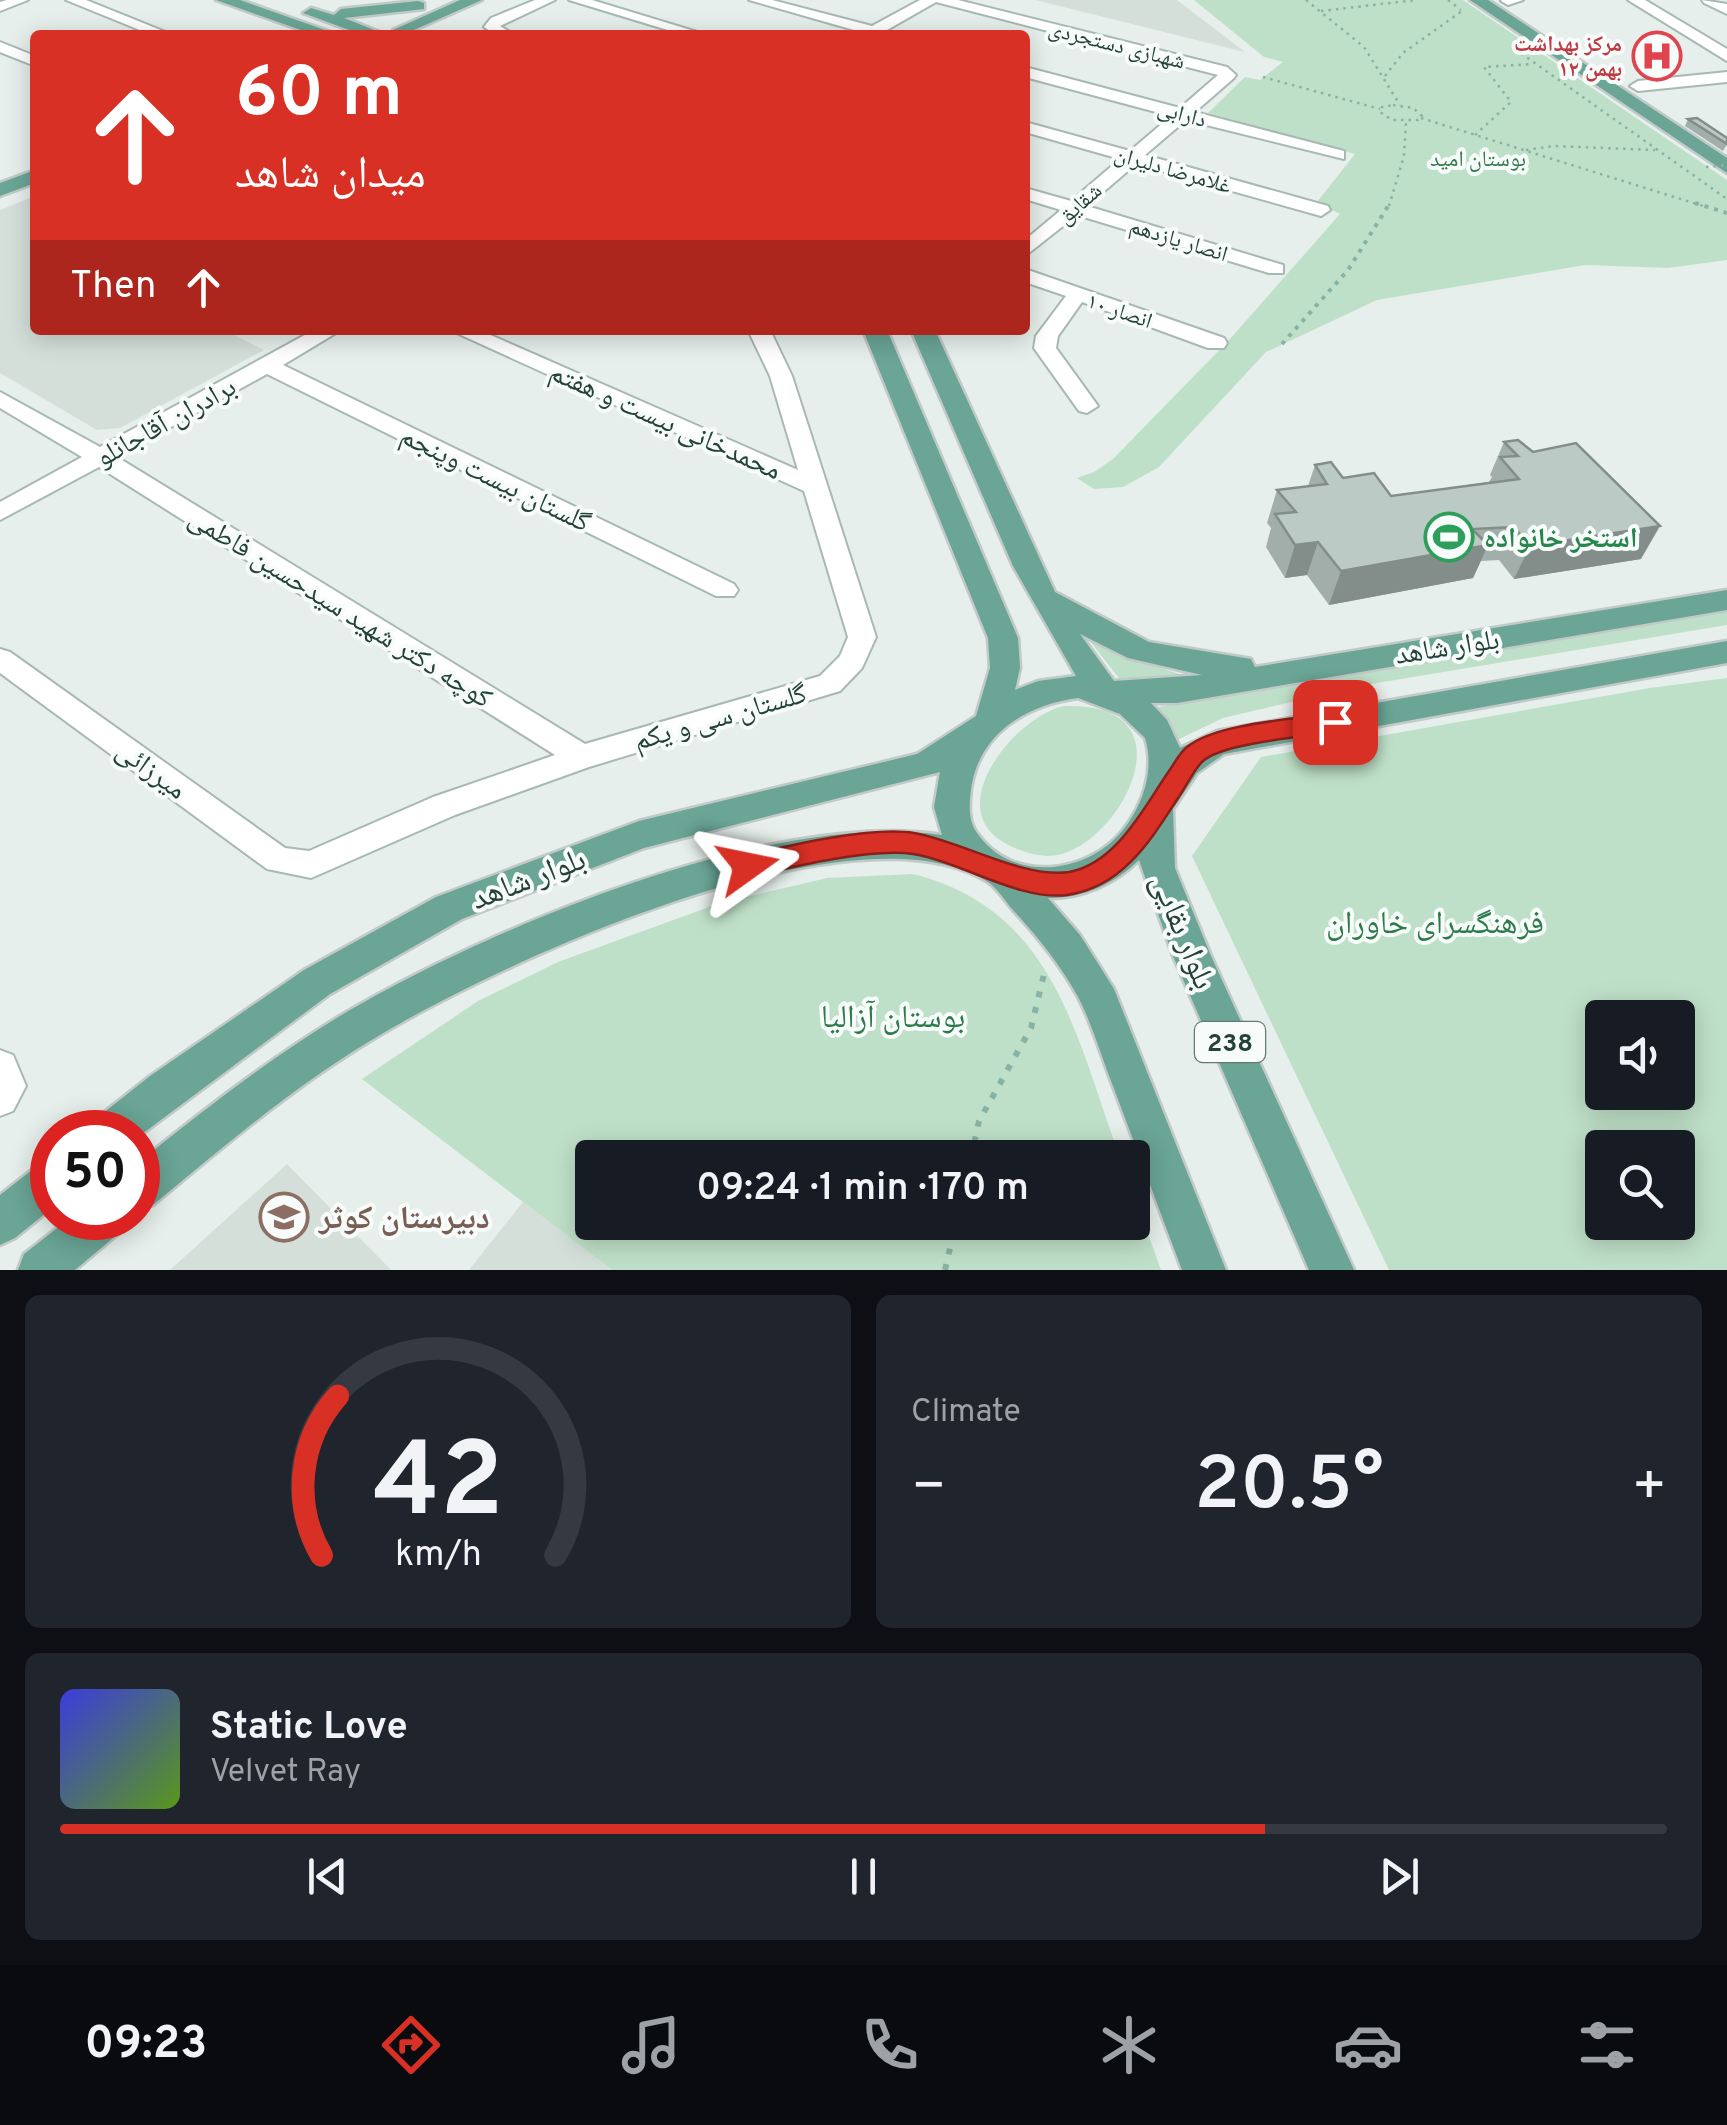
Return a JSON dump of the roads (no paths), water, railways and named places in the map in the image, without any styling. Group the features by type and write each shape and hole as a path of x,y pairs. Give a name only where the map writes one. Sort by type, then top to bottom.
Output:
{"main road":[{"path":"224,0 300,23 366,30"},
{"path":"273,0 300,23 474,0"},
{"path":"1478,0 1727,165"},
{"path":"1508,0 1727,144"},
{"path":"356,30 432,6"},
{"path":"396,30 432,6"},
{"path":"0,168 30,157"},
{"path":"0,190 30,178"},
{"path":"877,335 1003,638 1005,668 990,723"},
{"path":"925,335 1044,599 1076,655 1106,693"},
{"path":"1044,599 1096,632 1162,660 1197,666 1308,668"},
{"name":"بلوار شاهد","path":"1106,693 1177,690 1727,600"},
{"name":"بلوار شاهد","path":"1156,807 1185,764 1218,742 1727,652"},
{"path":"999,871 1034,882 1068,883 1097,874 1141,836 1156,807 1165,763 1162,738 1138,710 1106,693 1078,687 1045,688 1018,698 990,723 964,758 952,784 948,810 957,834 970,852 999,871 1055,928 1079,960 1100,1001 1204,1270"},
{"name":"بلوار شاهد","path":"142,1110 317,982 449,908 639,836 926,765 990,723"},
{"name":"بلوار بقایی","path":"1156,807 1157,868 1192,956 1332,1270"},
{"name":"بلوار شاهد","path":"160,1172 236,1110 388,1009 552,929 712,874 818,850 909,843 955,853 999,871"},
{"path":"0,1223 30,1199"},
{"path":"40,1270 77,1240"}],"street":[{"path":"0,7 21,0"},
{"path":"73,0 153,30"},
{"path":"497,30 490,27 548,0"},
{"path":"576,0 682,30"},
{"path":"756,0 862,30"},
{"path":"882,30 930,0"},
{"name":"شهبازی دستجردی","path":"941,0 1221,70 1228,75 1226,80"},
{"path":"1508,0 1516,0"},
{"path":"1635,0 1727,56"},
{"path":"1709,0 1727,10"},
{"path":"0,46 30,60"},
{"name":"دارابی","path":"1030,73 1338,155"},
{"path":"1638,86 1727,76"},
{"name":"شقایق","path":"1030,246 1226,80"},
{"name":"غلامرضا دلیران","path":"1030,128 1321,210"},
{"name":"انصار یازدهم","path":"1030,194 1276,269"},
{"name":"انصار ۱۰","path":"1030,277 1216,343"},
{"path":"1077,295 1047,336 1045,348 1087,406"},
{"name":"برادران آقاجانلو","path":"0,512 321,335"},
{"name":"محمدخانی بیست و هفتم","path":"471,335 816,486"},
{"name":"گلستان سی و یکم","path":"311,866 444,806 582,756 830,684 852,661 862,637 780,376 762,336"},
{"name":"گلستان بیست وپنجم","path":"267,365 725,590"},
{"name":"کوچه دکتر شهید سیدحسین فاطمی","path":"0,399 582,756"},
{"name":"میرزائی","path":"0,659 278,860 311,866"}],"place":[{"name":"مرکز بهداشت ۱۲ بهمن","path":"1657,56"},
{"name":"استخر خانواده","path":"1449,537"},
{"name":"دبیرستان کوثر","path":"284,1217"}],"park label":[{"name":"بوستان امید","path":"1478,158"},
{"name":"فرهنگسرای خاوران","path":"1435,922"},
{"name":"بوستان آزالیا","path":"893,1016"}]}
